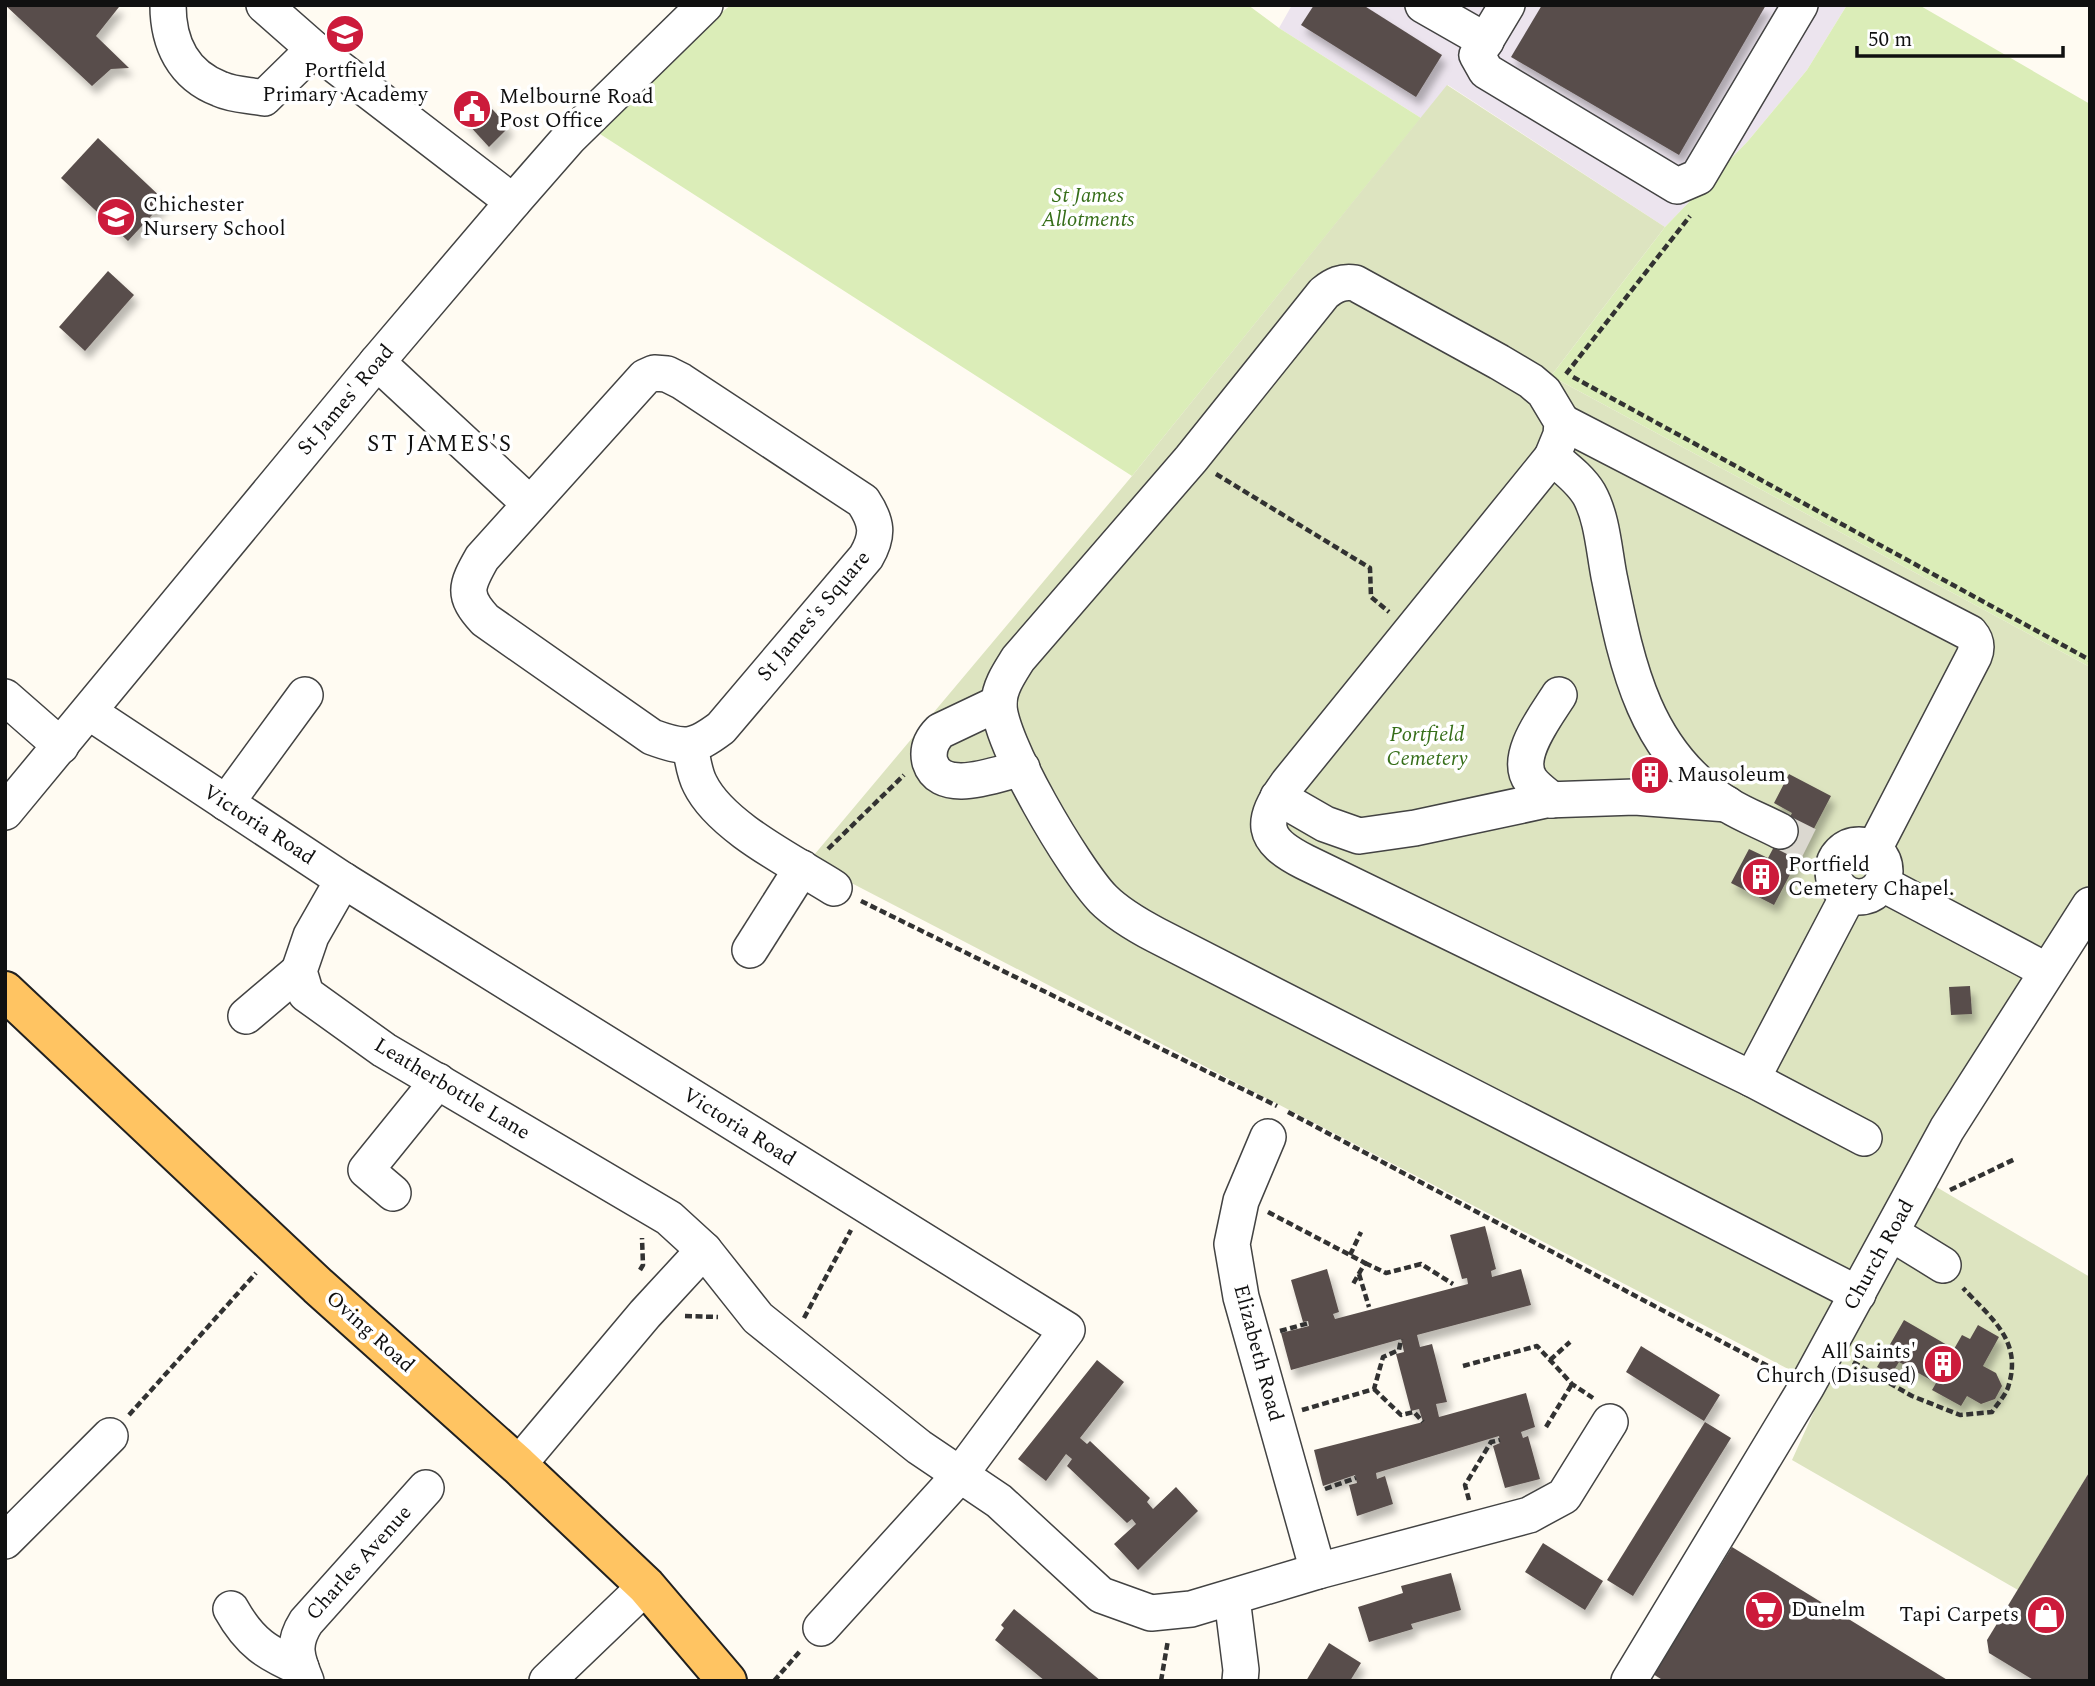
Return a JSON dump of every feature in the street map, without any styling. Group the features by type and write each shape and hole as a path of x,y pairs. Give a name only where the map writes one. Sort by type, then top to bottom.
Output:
{"main road":[{"name":"Oving Road","path":"5,991 278,1248 518,1465 646,1586 727,1681"}],"street":[{"path":"168,5 168,24 177,52 191,73 220,90 264,98 314,49"},
{"path":"264,5 314,49 513,202"},
{"name":"St James' Road","path":"5,812 377,362 513,202 569,138 705,5"},
{"path":"1423,5 1486,41"},
{"path":"1507,5 1477,55 1486,71 1677,186 1698,177 1800,5"},
{"path":"1858,1294 1156,935 1128,918 1105,902 1093,888 1062,841 1021,768 1001,718 999,703 1002,688 1018,659 1191,459 1324,293 1345,282 1364,286 1531,381 1547,396 1562,422 1970,632 1976,639 1975,656 1874,849"},
{"path":"377,362 530,505"},
{"name":"St James's Square","path":"654,373 667,374 681,381 863,501 877,530 874,543 866,557 721,727 705,741 690,747 674,745 652,737 485,620 474,608 467,593 471,578 482,558 645,377 654,373"},
{"path":"1562,422 1561,435 1552,457 1278,797 1269,816 1268,826 1280,847 1290,854 1752,1079 1864,1138"},
{"path":"1552,457 1581,484 1595,508 1633,680 1645,709 1667,747 1682,766 1727,804 1808,845 1840,852 1857,845 1874,849 1880,855 1885,869 1883,884 1871,895 1848,896 1808,845"},
{"path":"226,803 305,695"},
{"path":"1552,800 1529,779 1526,755 1536,731 1559,695"},
{"path":"5,697 61,746"},
{"path":"999,703 940,731 934,737 929,750 932,766 942,778 960,782 1021,768"},
{"name":"Victoria Road","path":"89,712 343,880 1067,1330 959,1476 821,1628"},
{"path":"690,747 700,785 716,806 740,829 814,875 750,950"},
{"path":"1278,797 1325,824 1359,836 1402,831 1476,813 1552,800 1635,797 1727,804"},
{"path":"246,1016 299,971 311,936 343,880"},
{"path":"1883,884 2047,971"},
{"path":"1752,1079 1848,896"},
{"name":"Church Road","path":"1629,1681 1807,1386 1947,1129 2090,905"},
{"name":"Leatherbottle Lane","path":"299,971 306,994 384,1050 641,1199 669,1218 704,1250 758,1318 959,1476"},
{"path":"393,1194 366,1170 438,1081"},
{"name":"Elizabeth Road","path":"1268,1137 1241,1201 1232,1244 1241,1297 1318,1571"},
{"path":"1891,1233 1943,1265"},
{"path":"518,1465 704,1250"},
{"path":"959,1476 999,1501 1101,1595 1151,1613 1191,1609 1318,1571 1529,1515 1564,1496 1610,1422"},
{"path":"5,1541 110,1436"},
{"name":"Charles Avenue","path":"303,1674 296,1648 298,1635 306,1622 426,1488"},
{"path":"547,1681 646,1586"},
{"path":"1232,1598 1240,1681"},
{"path":"232,1609 251,1640 303,1674"}],"path":[{"path":"1676,234 1566,374 2090,660"},
{"path":"1191,459 1370,568 1371,597 1411,630"},
{"path":"932,766 901,776 814,875 1283,1109 1807,1386"},
{"path":"1947,1192 2015,1158"},
{"path":"641,1199 643,1265 636,1276 653,1306 758,1318"},
{"path":"1241,1201 1252,1203 1386,1273 1421,1264 1453,1284"},
{"path":"790,1344 864,1205"},
{"path":"1350,1255 1353,1254 1361,1232"},
{"path":"110,1436 278,1248"},
{"path":"1353,1284 1365,1263"},
{"path":"1828,1348 1912,1396 1960,1415 1992,1412 2009,1386 2013,1353 2007,1337 1943,1265"},
{"path":"1359,1274 1369,1307"},
{"path":"1374,1389 1383,1357 1399,1349 1401,1339"},
{"path":"1550,1360 1570,1342"},
{"path":"1463,1366 1537,1346 1572,1384 1609,1409 1610,1422"},
{"path":"1546,1427 1572,1384"},
{"path":"1275,1418 1374,1389"},
{"path":"1374,1389 1401,1415 1415,1412 1423,1422"},
{"path":"1477,1528 1465,1485 1491,1442 1500,1440"},
{"path":"1161,1681 1174,1611"},
{"path":"774,1681 821,1628"}],"shaded area":[{"path":"1292,5 1847,5 1807,70 1748,141 1665,227 1448,85 1421,118 1279,28"}],"green space":[{"name":"St James Allotments","path":"731,5 1248,5 1279,28 1421,118 1132,476 600,134 713,19"},
{"path":"1847,5 1919,5 2090,104 2090,667 1551,376 1665,227 1748,141 1807,70"},
{"name":"Portfield Cemetery","path":"1447,85 1665,227 1551,376 2090,667 2090,891 1921,1178 2090,1277 2090,1471 2018,1590 1792,1460 1826,1385 1798,1374 809,861 1132,476"}],"building":[{"path":"5,5 118,5 96,36 129,68 111,69 92,86"},
{"path":"1314,5 1363,5 1442,55 1416,97 1301,25"},
{"path":"1542,5 1766,5 1679,155 1511,57"},
{"path":"476,92 509,127 489,147 456,111"},
{"path":"98,138 165,201 128,241 61,178"},
{"path":"108,271 134,295 85,351 59,327"},
{"name":"Mausoleum","path":"1645,762 1664,775 1656,788 1636,776"},
{"path":"1789,774 1831,796 1774,905 1731,883 1749,849 1768,858 1792,813 1774,803"},
{"path":"1970,986 1972,1014 1951,1015 1949,987"},
{"path":"1485,1226 1496,1269 1491,1271 1492,1277 1521,1269 1531,1305 1417,1335 1420,1347 1432,1344 1447,1402 1436,1404 1439,1417 1526,1393 1535,1427 1521,1432 1523,1438 1528,1436 1540,1479 1505,1488 1493,1446 1500,1443 1499,1436 1376,1473 1377,1479 1385,1476 1393,1504 1357,1516 1349,1485 1357,1483 1355,1475 1323,1486 1314,1450 1423,1422 1419,1409 1411,1411 1396,1354 1404,1352 1401,1339 1291,1370 1281,1333 1309,1326 1308,1321 1303,1322 1291,1280 1327,1269 1339,1312 1333,1314 1335,1319 1468,1284 1467,1278 1462,1279 1450,1235"},
{"name":"All Saints' Church (Disused)","path":"1904,1320 1954,1349 1962,1335 1970,1339 1978,1325 1999,1337 1983,1366 1996,1373 2002,1386 1995,1399 1981,1404 1967,1396 1961,1406 1932,1390 1936,1383 1899,1362 1891,1375 1877,1367"},
{"path":"1641,1346 1720,1395 1704,1421 1626,1372"},
{"path":"1097,1360 1124,1382 1080,1438 1087,1444 1090,1441 1150,1498 1147,1502 1153,1509 1176,1487 1198,1511 1138,1570 1114,1544 1136,1524 1132,1519 1127,1523 1067,1466 1072,1459 1066,1454 1046,1481 1018,1459"},
{"path":"1705,1422 1731,1438 1633,1596 1607,1580"},
{"name":"Tapi Carpets","path":"2090,1471 2090,1681 2035,1681 1989,1653 1987,1640"},
{"path":"1543,1543 1603,1581 1585,1610 1525,1572"},
{"name":"Dunelm","path":"1732,1547 1949,1681 1664,1681 1653,1674"},
{"path":"1451,1573 1461,1610 1411,1624 1413,1629 1369,1642 1358,1607 1403,1593 1401,1586"},
{"path":"1014,1609 1101,1681 1045,1681 995,1640 1004,1628 1001,1625"},
{"path":"1329,1643 1361,1663 1350,1681 1306,1681"}],"tunnel":[{"path":"1780,831 1808,845"}],"place":[{"name":"Portfield Primary Academy","path":"345,34"},
{"name":"Melbourne Road Post Office","path":"472,109"},
{"name":"Chichester Nursery School","path":"116,217"},
{"name":"Mausoleum","path":"1650,775"},
{"name":"Portfield Cemetery Chapel.","path":"1761,877"},
{"name":"All Saints' Church (Disused)","path":"1943,1364"},
{"name":"Dunelm","path":"1764,1610"},
{"name":"Tapi Carpets","path":"2046,1615"}],"district":[{"name":"ST JAMES'S","path":"440,444"}]}
